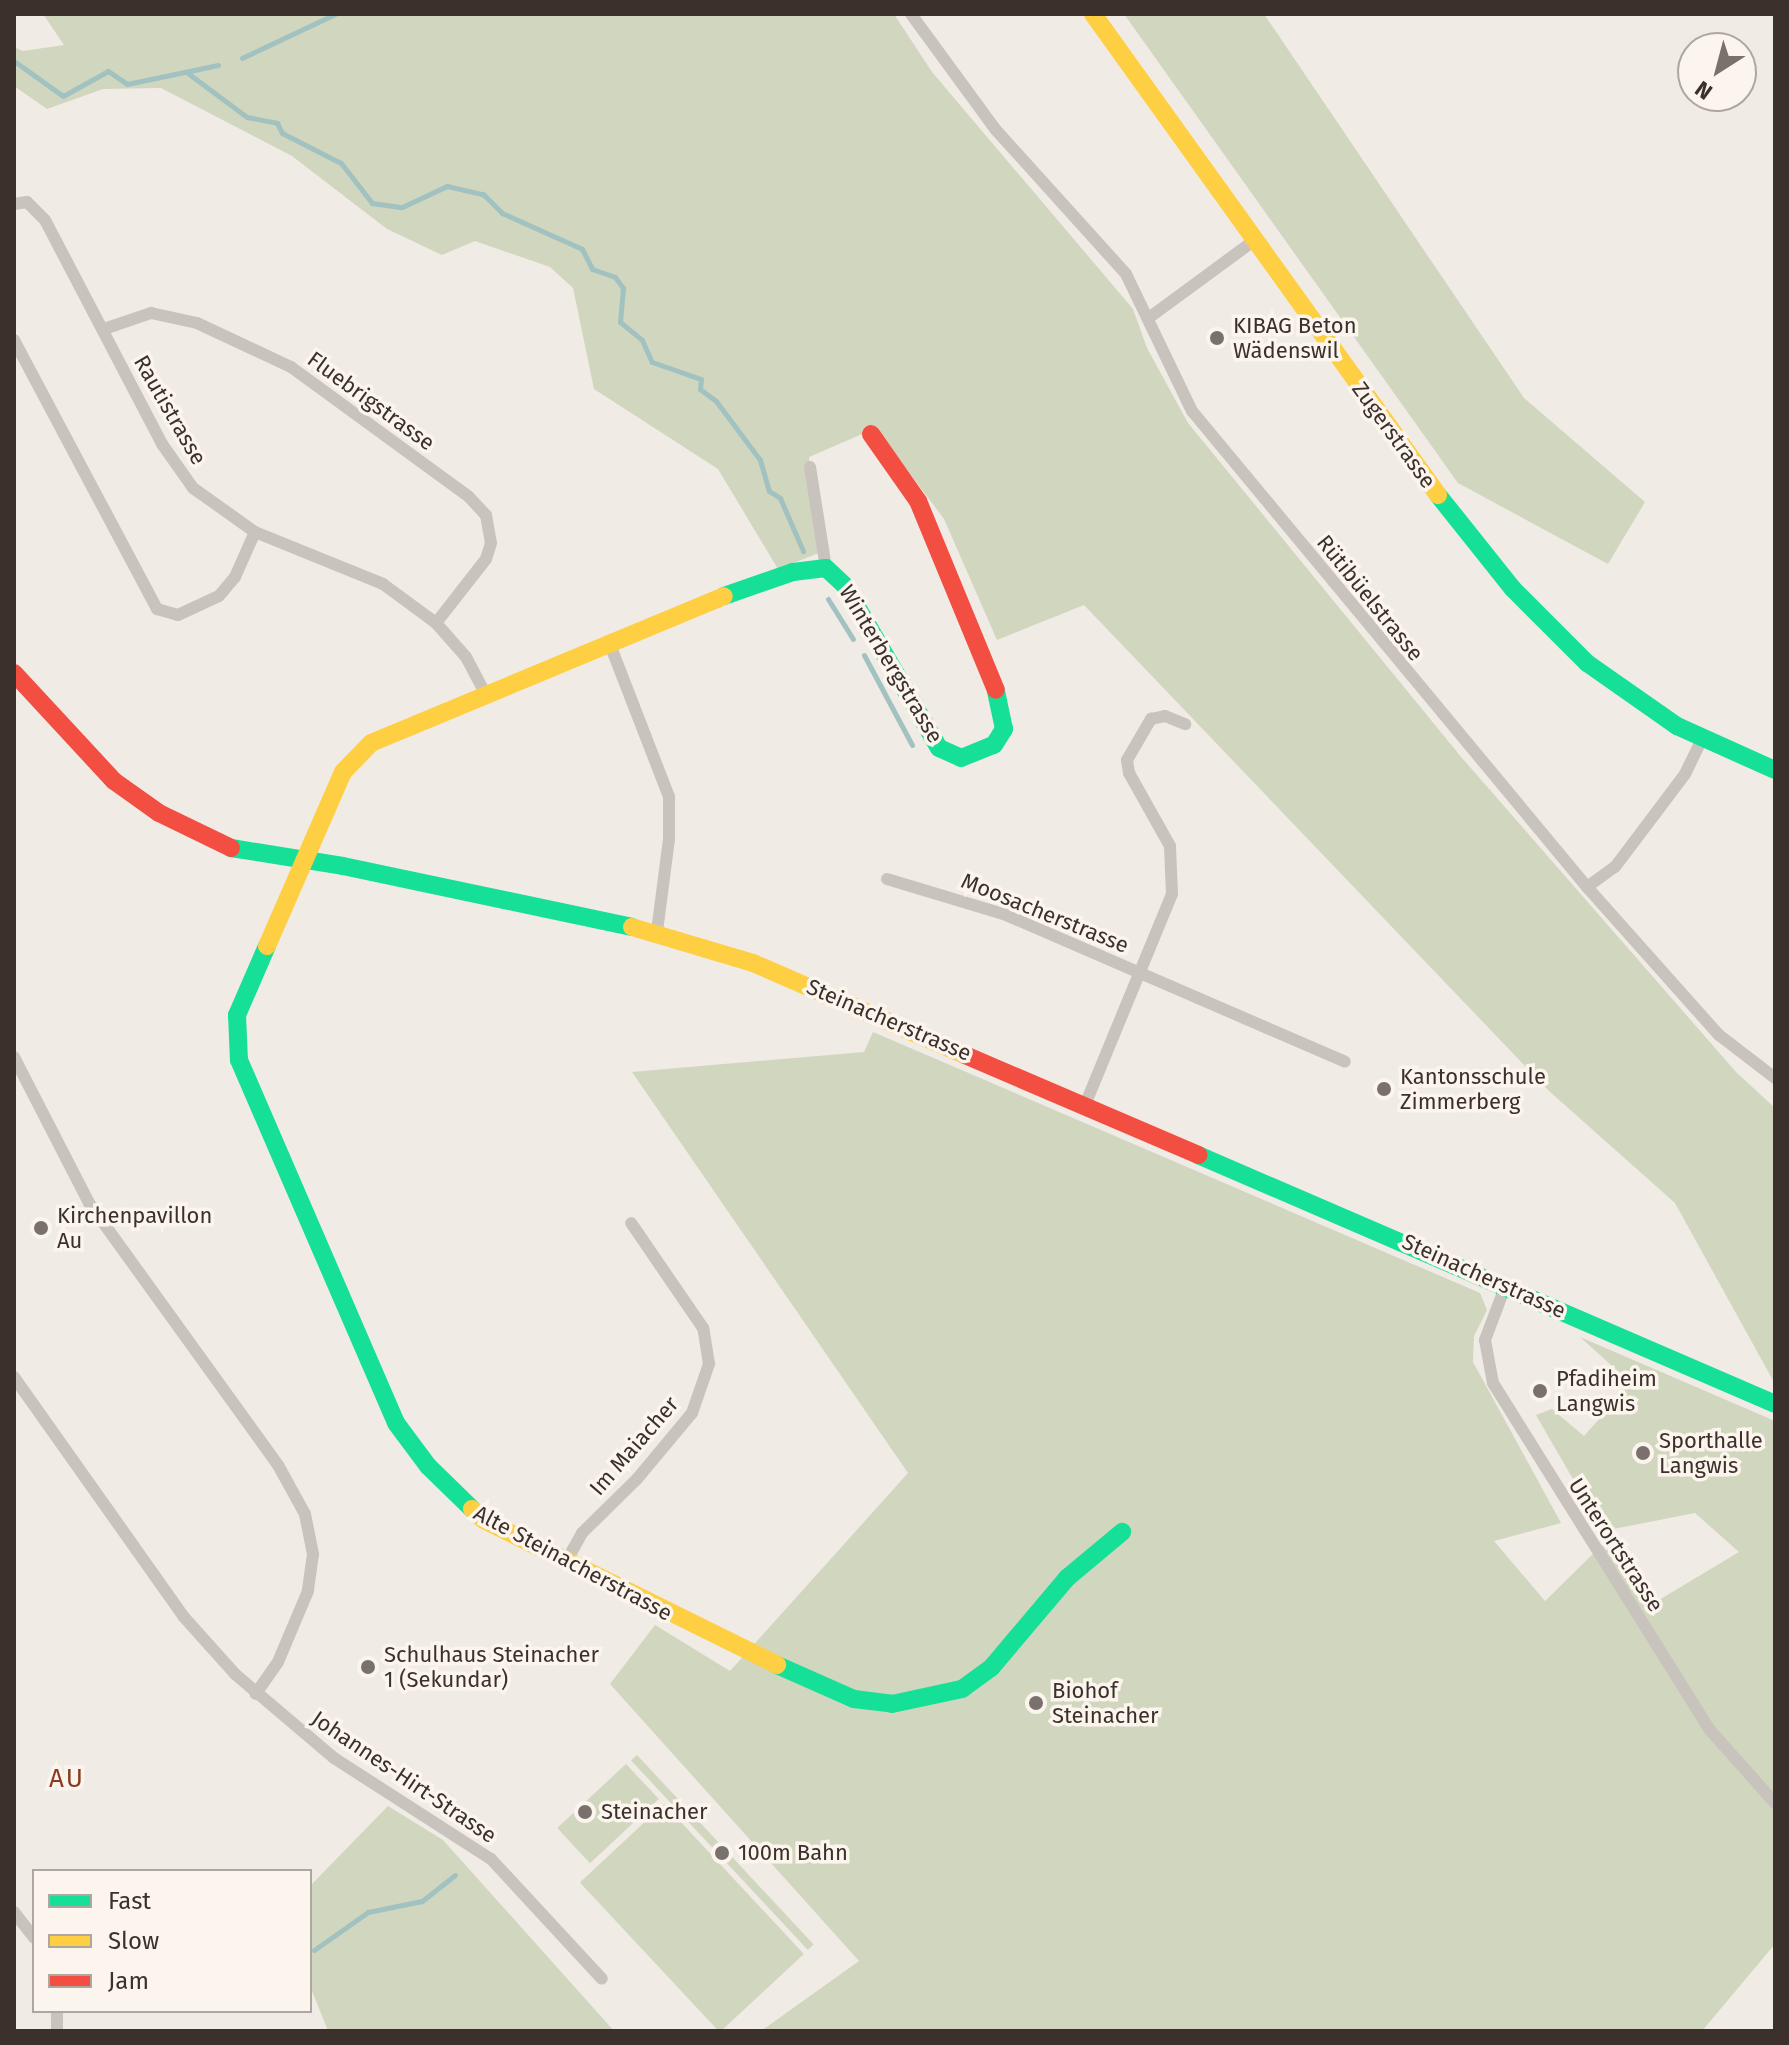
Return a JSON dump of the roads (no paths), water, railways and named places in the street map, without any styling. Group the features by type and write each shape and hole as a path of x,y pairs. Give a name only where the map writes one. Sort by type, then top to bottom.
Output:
{"street":[{"name":"Rütibüelstrasse","path":"911,14 1016,154 1126,274 1150,317 1192,411 1587,887 1719,1035 1775,1078"},
{"name":"Zugerstrasse","path":"1093,14 1420,473 1513,589 1587,663 1702,739 1775,770"},
{"name":"Rautistrasse","path":"14,204 27,202 45,220 176,467 213,505 255,532 383,584 436,623 466,657 485,693"},
{"path":"1150,317 1255,240"},
{"name":"Fluebrigstrasse","path":"104,329 151,313 197,323 291,367 469,497 486,515 491,543 486,559 436,623"},
{"path":"14,340 157,609 178,615 219,596 235,577 255,532"},
{"name":"Winterbergstrasse","path":"304,861 326,806 354,757 391,733 735,591 793,572 826,568 845,586 939,748 961,758 994,745 1004,729 1003,706 918,501 871,434"},
{"path":"810,467 826,568"},
{"path":"609,642 669,797 669,839 657,932"},
{"name":"Steinacherstrasse","path":"14,673 95,765 159,813 236,850 657,932 808,985 1775,1404"},
{"name":"Moosacherstrasse","path":"1085,1105 1172,894 1173,871 1161,822 1129,773 1127,760 1151,719 1165,716 1185,724"},
{"path":"1587,887 1615,867 1685,774 1702,739"},
{"name":"Alte Steinacherstrasse","path":"304,861 237,1015 239,1060 396,1423 464,1504 566,1562 818,1685 854,1699 892,1704 962,1689 991,1668 1067,1578 1122,1532"},
{"name":"Moosacherstrasse","path":"887,879 1006,915 1345,1062"},
{"path":"14,1057 89,1203 278,1465 305,1514 313,1554 308,1591 278,1662 256,1694"},
{"name":"Im Maiacher","path":"566,1562 582,1533 637,1479 692,1413 709,1364 703,1328 631,1223"},
{"name":"Unterortstrasse","path":"1505,1287 1485,1340 1493,1383 1710,1730 1775,1803"},
{"name":"Johannes-Hirt-Strasse","path":"14,1377 183,1616 256,1694 334,1758 491,1859 602,1979"},
{"path":"14,1912 32,1935"}],"waterway":[{"path":"242,58 335,14"},
{"path":"14,61 63,96 108,71 127,84 218,65"},
{"path":"189,74 247,117 277,123 282,133 341,163 372,203 402,207 447,186 483,194 502,213 582,249 592,269 615,277 623,288 620,322 642,340 652,362 701,379 700,389 716,401 760,460 769,491 780,498 803,551"},
{"path":"828,599 853,639"},
{"path":"864,655 912,745"},
{"path":"314,1950 368,1912 422,1901 455,1875"}],"place":[{"name":"KIBAG Beton Wädenswil","path":"1217,338"},
{"name":"Kantonsschule Zimmerberg","path":"1384,1089"},
{"name":"Kirchenpavillon Au","path":"41,1228"},
{"name":"Pfadiheim Langwis","path":"1540,1391"},
{"name":"Sporthalle Langwis","path":"1643,1453"},
{"name":"Schulhaus Steinacher 1 (Sekundar)","path":"368,1667"},
{"name":"Biohof Steinacher","path":"1036,1703"},
{"name":"Steinacher","path":"585,1812"},
{"name":"100m Bahn","path":"722,1853"}],"district":[{"name":"AU","path":"67,1779"}]}
